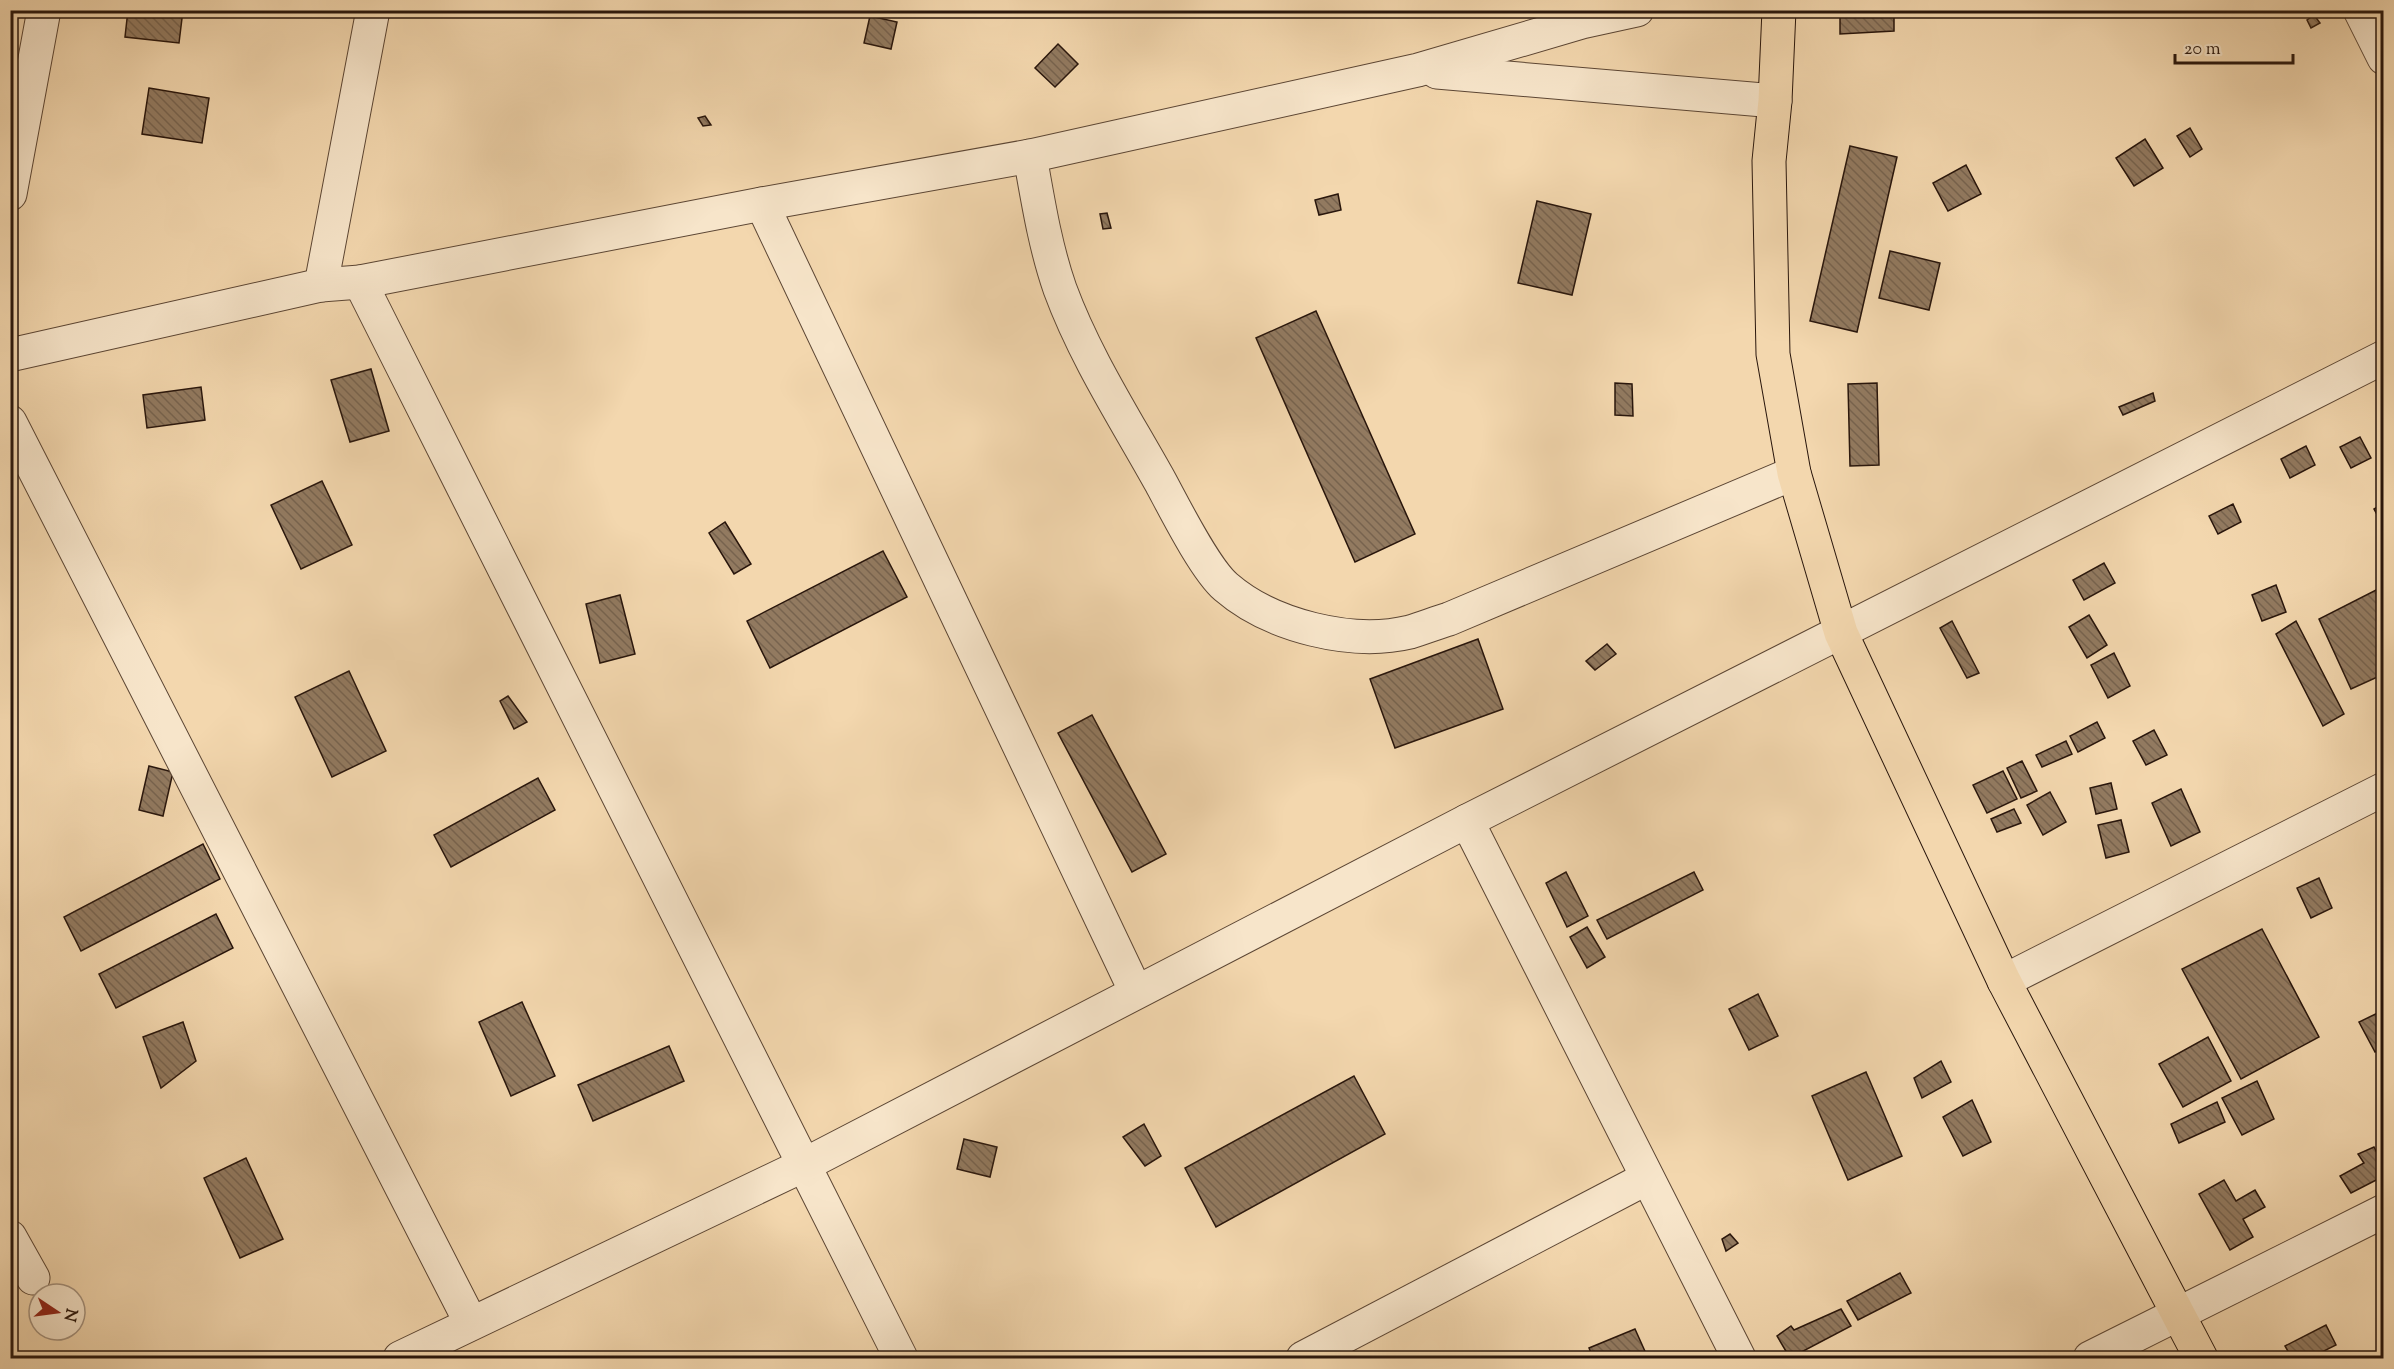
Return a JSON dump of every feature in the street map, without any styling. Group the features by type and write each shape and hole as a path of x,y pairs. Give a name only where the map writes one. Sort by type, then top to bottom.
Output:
{"main road":[{"path":"1779,10 1775,101 1769,161 1773,354 1794,473 1841,633 2004,981 2200,1359"}],"street":[{"path":"10,194 44,10"},
{"path":"321,285 373,10"},
{"path":"10,355 321,285 360,282 762,204 1030,156 1418,70 1582,22 1636,10"},
{"path":"2360,10 2384,58"},
{"path":"1418,70 1775,101"},
{"path":"1030,156 1044,235 1060,288 1075,326 1180,518 1203,555 1224,586 1260,611 1310,629 1362,635 1408,632 1449,619 1794,473"},
{"path":"762,204 1137,992"},
{"path":"360,282 901,1359"},
{"path":"400,1359 804,1165 1467,821 2384,357"},
{"path":"10,422 471,1323"},
{"path":"2004,981 2384,789"},
{"path":"1467,821 1739,1359"},
{"path":"1303,1359 1647,1178"},
{"path":"2090,1359 2384,1211"},
{"path":"10,1237 33,1278"}],"building":[{"path":"128,10 183,10 179,43 125,37"},
{"path":"1840,10 1894,10 1894,31 1840,34"},
{"path":"2314,15 2320,23 2311,28 2307,20"},
{"path":"870,16 897,22 891,49 864,43"},
{"path":"1058,44 1078,64 1055,87 1035,68"},
{"path":"149,88 209,98 202,143 142,134"},
{"path":"705,116 711,125 703,126 698,118"},
{"path":"2190,128 2202,149 2190,157 2177,136"},
{"path":"2145,139 2163,168 2134,186 2116,158"},
{"path":"1850,146 1897,157 1857,332 1810,321"},
{"path":"1966,165 1981,194 1948,211 1933,183"},
{"path":"1338,194 1341,210 1319,215 1315,200"},
{"path":"1537,201 1591,214 1572,295 1518,283"},
{"path":"1107,213 1111,228 1103,229 1100,214"},
{"path":"1890,251 1940,263 1929,310 1879,298"},
{"path":"1316,311 1415,534 1355,562 1256,338"},
{"path":"371,369 389,431 350,442 331,380"},
{"path":"1615,383 1632,384 1633,416 1615,415"},
{"path":"1877,383 1879,465 1850,466 1848,384"},
{"path":"201,387 205,420 147,428 143,395"},
{"path":"2153,393 2155,401 2123,415 2119,407"},
{"path":"2360,437 2371,458 2351,468 2340,447"},
{"path":"2306,446 2315,465 2290,478 2281,459"},
{"path":"322,481 352,545 301,569 271,505"},
{"path":"2384,503 2384,516 2379,518 2374,509"},
{"path":"2233,504 2241,522 2218,534 2209,516"},
{"path":"725,522 751,564 734,574 709,533"},
{"path":"883,551 907,597 770,668 747,621"},
{"path":"2104,563 2115,583 2084,600 2073,580"},
{"path":"2276,585 2286,612 2262,621 2252,595"},
{"path":"2384,586 2384,674 2351,689 2319,619"},
{"path":"620,595 635,654 600,663 586,604"},
{"path":"2089,615 2107,645 2087,658 2069,627"},
{"path":"1952,621 1979,673 1967,678 1940,628"},
{"path":"2296,621 2344,714 2323,726 2276,634"},
{"path":"1478,639 1503,709 1395,748 1370,679"},
{"path":"1607,644 1616,654 1595,670 1586,661"},
{"path":"2114,653 2130,686 2108,698 2091,665"},
{"path":"349,671 386,751 332,777 295,697"},
{"path":"508,696 527,722 514,729 500,701"},
{"path":"1092,715 1166,854 1132,872 1058,733"},
{"path":"2097,722 2105,738 2078,752 2070,736"},
{"path":"2154,730 2167,755 2146,765 2133,741"},
{"path":"2066,741 2072,754 2042,767 2036,755"},
{"path":"2022,761 2037,791 2021,798 2007,768"},
{"path":"149,766 173,772 163,816 139,810"},
{"path":"2003,771 2017,799 1987,813 1973,785"},
{"path":"538,778 555,810 451,867 434,835"},
{"path":"2111,783 2117,809 2096,814 2090,788"},
{"path":"2181,789 2200,832 2171,846 2152,803"},
{"path":"2050,792 2066,822 2043,835 2027,805"},
{"path":"2014,809 2021,823 1997,832 1991,819"},
{"path":"2121,820 2129,852 2106,858 2098,825"},
{"path":"203,844 220,879 81,951 64,917"},
{"path":"1566,872 1588,916 1567,927 1546,883"},
{"path":"1694,872 1703,890 1607,939 1597,920"},
{"path":"2319,878 2332,908 2311,918 2297,888"},
{"path":"216,914 233,948 116,1008 99,974"},
{"path":"1587,927 1605,957 1587,968 1570,937"},
{"path":"2262,929 2319,1037 2241,1079 2182,969"},
{"path":"1758,994 1778,1036 1749,1050 1729,1009"},
{"path":"522,1002 555,1076 511,1096 479,1022"},
{"path":"2384,1010 2384,1047 2375,1052 2359,1022"},
{"path":"183,1022 196,1061 161,1088 143,1037"},
{"path":"2208,1037 2231,1081 2183,1107 2159,1064"},
{"path":"669,1046 684,1081 593,1121 578,1085"},
{"path":"1941,1061 1951,1082 1922,1098 1914,1078"},
{"path":"1866,1072 1902,1156 1848,1180 1812,1096"},
{"path":"1354,1076 1385,1134 1216,1227 1185,1168"},
{"path":"2257,1081 2274,1119 2242,1135 2222,1098"},
{"path":"1972,1100 1991,1142 1963,1156 1943,1117"},
{"path":"2217,1102 2225,1122 2179,1143 2171,1124"},
{"path":"1144,1124 1161,1156 1145,1166 1123,1137"},
{"path":"964,1139 997,1147 990,1177 957,1169"},
{"path":"2374,1147 2384,1166 2384,1176 2351,1193 2340,1176 2364,1163 2358,1154"},
{"path":"246,1158 283,1239 240,1258 204,1178"},
{"path":"2224,1180 2236,1201 2255,1190 2265,1207 2243,1219 2253,1237 2230,1250 2199,1194"},
{"path":"1730,1234 1738,1243 1726,1251 1722,1239"},
{"path":"1900,1273 1911,1293 1858,1320 1847,1301"},
{"path":"1841,1309 1851,1326 1790,1358 1777,1336 1791,1326 1794,1330"},
{"path":"2326,1325 2336,1345 2310,1358 2292,1358 2285,1346"},
{"path":"1635,1329 1648,1358 1593,1358 1589,1348"}]}
